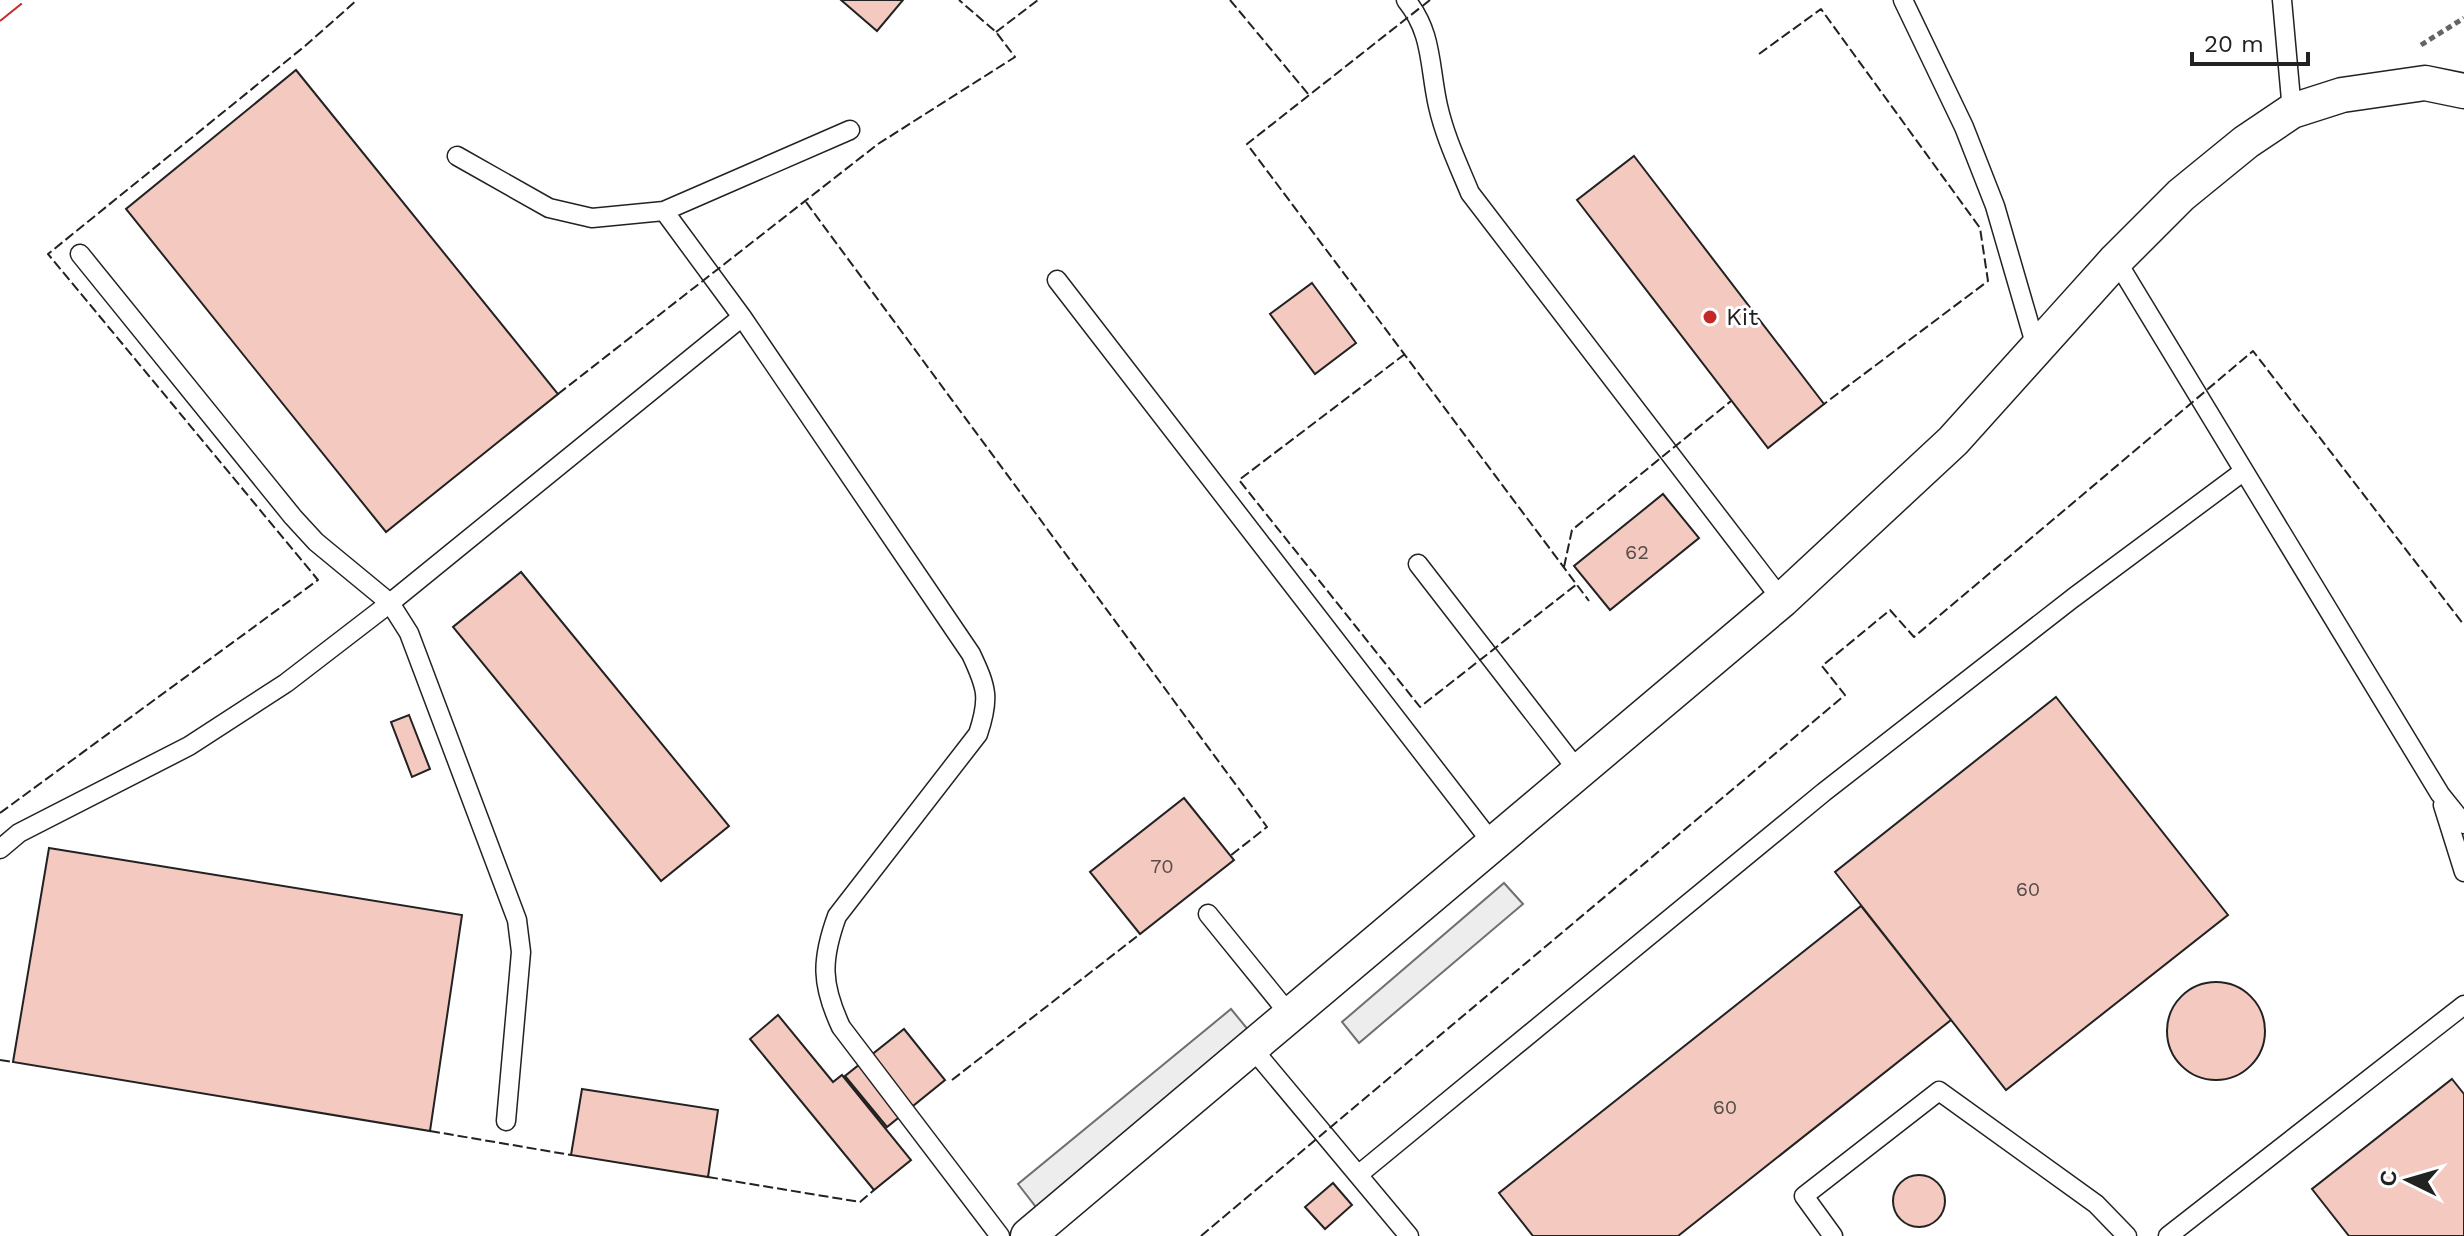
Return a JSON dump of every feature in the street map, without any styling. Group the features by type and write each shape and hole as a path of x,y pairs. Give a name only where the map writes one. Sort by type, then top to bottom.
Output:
{"street":[{"path":"1028,1236 1782,600 1953,441 2116,260 2181,195 2246,142 2292,111 2342,95 2425,83 2464,91"}],"lane":[{"path":"1406,0 1423,25 1444,129 1470,193 1782,600"},
{"path":"1903,0 1964,127 1995,206 2036,347"},
{"path":"2282,0 2292,111"},
{"path":"457,156 549,208 592,218 664,211 850,130"},
{"path":"664,211 742,317 971,654 983,680 987,708 978,734 837,916 828,939 823,974 829,1002 841,1027 1000,1236"},
{"path":"80,254 293,517 316,542 390,603 409,633 517,920 521,952 506,1121"},
{"path":"2116,260 2440,794 2464,824"},
{"path":"1057,280 1493,844"},
{"path":"0,849 19,833 189,746 286,683 390,603 742,317"},
{"path":"1358,1175 1824,792 2073,598 2244,471"},
{"path":"1418,564 1579,772"},
{"path":"2440,794 2464,872"},
{"path":"1208,914 1290,1015"},
{"path":"2168,1236 2464,1005"},
{"path":"1252,1048 1409,1236"},
{"path":"1833,1236 1804,1196 1939,1091 2096,1204 2127,1236"}],"shaded area":[{"path":"1504,883 1523,904 1359,1043 1342,1022"},
{"path":"1231,1009 1250,1032 1036,1207 1018,1184"}],"building":[{"path":"841,0 903,0 877,31"},
{"path":"296,70 558,394 386,532 126,209"},
{"path":"1634,156 1824,404 1768,448 1577,200"},
{"path":"1312,283 1356,343 1315,374 1270,314"},
{"path":"1663,494 1699,538 1610,610 1574,566"},
{"path":"521,572 729,826 661,881 453,627"},
{"path":"2056,697 2228,915 2006,1090 1835,872"},
{"path":"409,715 430,769 412,777 391,722"},
{"path":"1184,798 1234,860 1140,934 1090,872"},
{"path":"49,848 462,915 430,1131 13,1062"},
{"path":"1861,906 1951,1020 1678,1236 1533,1236 1499,1193"},
{"path":"2216,982 2235,986 2251,996 2261,1012 2265,1031 2261,1050 2251,1066 2235,1076 2216,1080 2197,1076 2181,1066 2171,1050 2167,1031 2171,1012 2181,996 2197,986"},
{"path":"778,1015 833,1082 842,1075 911,1160 874,1190 750,1039"},
{"path":"904,1029 945,1080 887,1127 845,1076"},
{"path":"2452,1079 2464,1094 2464,1236 2349,1236 2312,1189"},
{"path":"582,1089 718,1110 708,1177 571,1155"},
{"path":"1919,1175 1938,1182 1945,1201 1938,1220 1919,1227 1900,1220 1893,1201 1900,1182"},
{"path":"1333,1183 1352,1205 1325,1229 1305,1207"}],"fence":[{"path":"0,813 318,580 48,254 305,46 357,0"},
{"path":"558,394 878,144 1015,57 996,32 959,0"},
{"path":"996,32 1038,0"},
{"path":"1230,0 1309,95"},
{"path":"1430,0 1247,144 1589,601"},
{"path":"1759,54 1821,9 1980,228 1988,281 1824,404"},
{"path":"806,202 1267,827 1230,856"},
{"path":"1201,1236 1845,695 1822,666 1890,610 1914,637 2253,351 2464,625"},
{"path":"1405,354 1239,480 1420,707 1577,584"},
{"path":"1564,567 1572,530 1731,401"},
{"path":"952,1080 1140,934"},
{"path":"0,1060 13,1062"},
{"path":"430,1131 571,1155"},
{"path":"708,1177 860,1202 874,1190"}],"power":[{"path":"0,21 26,0"}],"place":[{"name":"Kit","path":"1710,317"}]}
